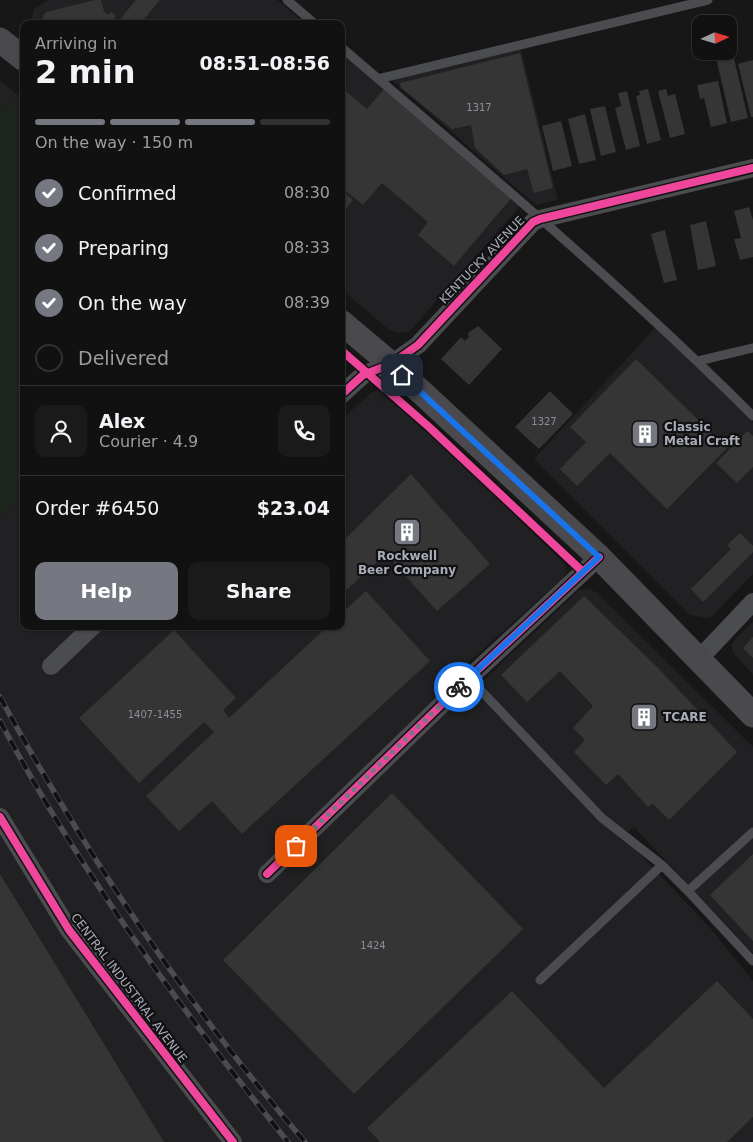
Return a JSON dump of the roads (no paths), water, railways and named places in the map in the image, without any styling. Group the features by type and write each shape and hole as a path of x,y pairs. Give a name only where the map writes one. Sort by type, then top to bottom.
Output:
{"main road":[{"path":"0,40 20,56"},
{"path":"345,325 390,364 599,557 753,715"}],"street":[{"name":"KENTUCKY AVENUE","path":"345,391 363,375 390,364 418,345 528,226 540,218 753,168"},
{"path":"268,874 469,678 599,557"},
{"path":"699,659 753,602"},
{"path":"51,666 89,630"},
{"name":"CENTRAL INDUSTRIAL AVENUE","path":"0,817 69,930 233,1142"}],"lane":[{"path":"287,0 310,20"},
{"path":"378,79 708,0"},
{"path":"345,50 540,218 698,361 753,416"},
{"path":"698,361 753,348"},
{"path":"469,678 602,818 662,865 753,961"},
{"path":"688,891 753,832"},
{"path":"540,980 662,865"}],"railway":[{"path":"0,697 67,814 141,928 220,1037 305,1142"},
{"path":"0,721 64,832 134,939 209,1042 288,1142"}],"place":[{"name":"Classic Metal Craft","path":"645,434"},
{"name":"Rockwell Beer Company","path":"407,532"},
{"name":"TCARE","path":"644,717"}]}
